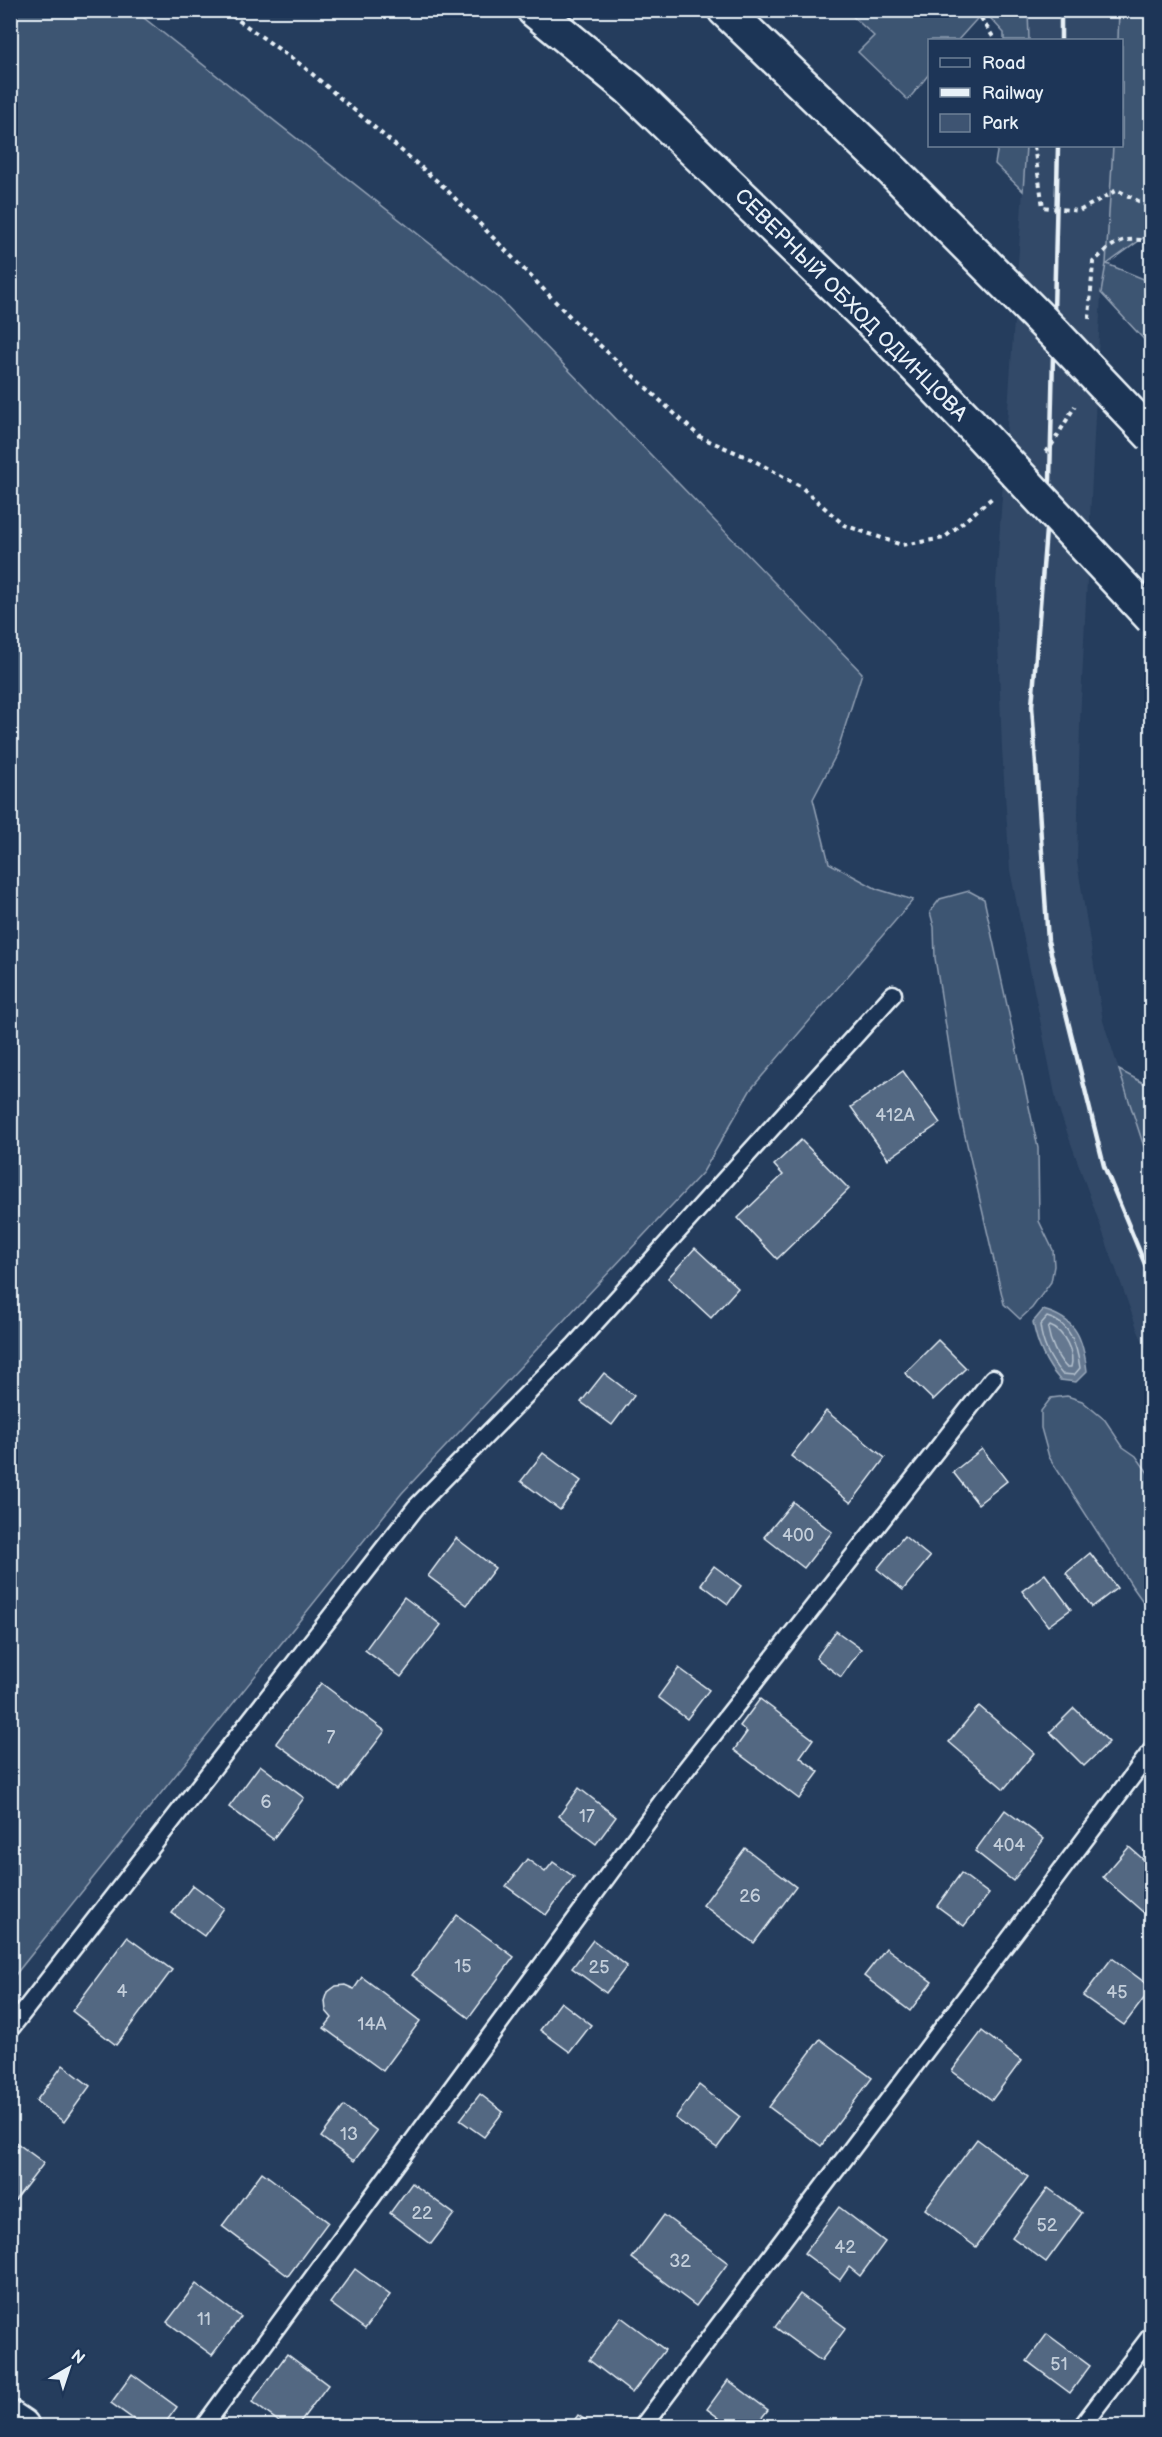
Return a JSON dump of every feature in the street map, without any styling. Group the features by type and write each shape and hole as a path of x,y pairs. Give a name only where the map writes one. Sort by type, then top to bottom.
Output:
{"main road":[{"name":"СЕВЕРНЫЙ ОБХОД ОДИНЦОВА","path":"534,10 630,90 882,332 985,438 1152,618"},
{"path":"725,10 894,172 1057,336 1152,436"},
{"path":"10,2418 21,2427"}],"lane":[{"path":"10,2029 416,1508 575,1345 893,994"},
{"path":"204,2427 683,1773 993,1378"},
{"path":"643,2427 1152,1750"},
{"path":"1082,2427 1152,2334"}],"path":[{"path":"224,10 304,67 444,187 580,327 700,437 751,459 800,486 844,525 902,545 944,538 998,493"},
{"path":"976,10 994,39"},
{"path":"1034,147 1043,207 1079,211 1117,190 1152,208"},
{"path":"1088,330 1093,262 1117,241 1135,239 1152,241"},
{"path":"1042,456 1050,448 1075,405"}],"shaded area":[{"path":"1028,11 1119,11 1118,39 1029,39"},
{"path":"1026,147 1113,147 1106,264 1101,293 1080,722 1077,862 1103,1021 1151,1168 1151,1359 1138,1331 1057,1104 1010,870 1002,748 996,585"}],"green space":[{"path":"11,10 135,11 499,298 862,673 836,755 813,799 829,863 877,889 913,900 751,1089 703,1172 402,1493 11,1980"},
{"path":"847,11 984,11 959,39 928,39 928,75 908,100 858,52 874,36"},
{"path":"984,11 1028,11 1029,39 1004,39 1004,33"},
{"path":"1119,11 1151,11 1151,232 1107,264 1151,282 1151,347 1101,293 1106,264 1113,147 1123,147 1123,39 1118,39"},
{"path":"998,147 1026,147 1023,191 995,164"},
{"path":"969,891 984,899 1038,1148 1039,1221 1053,1250 1054,1266 1051,1282 1032,1308 1020,1319 1004,1304 960,1114 935,958 934,927 930,912 940,899"},
{"path":"1119,1070 1151,1087 1151,1168"},
{"path":"1067,1396 1082,1401 1105,1420 1123,1447 1136,1456 1151,1477 1151,1613 1049,1457 1041,1428 1041,1411 1051,1398"}],"water":[{"path":"1043,1310 1064,1319 1071,1325 1080,1340 1087,1371 1076,1382 1060,1380 1042,1353 1033,1322"}],"building":[{"path":"903,1071 940,1123 888,1159 851,1107"},
{"path":"801,1140 849,1189 777,1259 738,1218 783,1175 774,1165"},
{"path":"695,1248 738,1288 711,1318 668,1278"},
{"path":"938,1340 966,1368 933,1400 905,1373"},
{"path":"604,1373 634,1396 612,1425 581,1402"},
{"path":"826,1411 885,1458 851,1503 791,1456"},
{"path":"982,1449 1007,1481 978,1504 953,1472"},
{"path":"543,1453 581,1481 560,1510 521,1481"},
{"path":"793,1502 832,1532 804,1568 764,1537"},
{"path":"904,1536 930,1557 903,1590 877,1569"},
{"path":"456,1538 495,1568 467,1605 428,1576"},
{"path":"1090,1553 1117,1588 1092,1607 1066,1573"},
{"path":"714,1566 741,1586 728,1604 701,1584"},
{"path":"1045,1574 1071,1609 1048,1626 1022,1591"},
{"path":"404,1597 441,1625 401,1677 365,1650"},
{"path":"836,1631 861,1649 841,1677 816,1658"},
{"path":"679,1668 709,1690 687,1719 658,1697"},
{"path":"321,1683 385,1731 340,1790 276,1743"},
{"path":"760,1699 813,1739 800,1757 819,1772 799,1799 734,1750 747,1732 740,1726"},
{"path":"979,1706 1034,1753 1004,1789 949,1742"},
{"path":"1074,1708 1109,1742 1084,1766 1050,1732"},
{"path":"260,1765 304,1798 273,1839 229,1807"},
{"path":"579,1788 616,1817 596,1844 559,1816"},
{"path":"1005,1810 1044,1839 1013,1881 975,1851"},
{"path":"1129,1847 1152,1867 1152,1904 1144,1913 1103,1877"},
{"path":"745,1848 796,1887 754,1943 703,1905"},
{"path":"527,1859 545,1872 553,1862 574,1877 546,1915 506,1886"},
{"path":"961,1873 989,1894 964,1926 937,1906"},
{"path":"193,1885 224,1908 204,1936 172,1913"},
{"path":"457,1915 514,1957 469,2018 412,1975"},
{"path":"127,1937 172,1970 116,2045 72,2011"},
{"path":"593,1940 627,1966 606,1993 572,1968"},
{"path":"886,1948 932,1982 910,2011 864,1976"},
{"path":"1112,1958 1152,1988 1124,2025 1083,1996"},
{"path":"362,1977 420,2021 383,2071 324,2028 332,2018 326,2011 325,2001 328,1992 336,1986 345,1985 354,1989"},
{"path":"561,2002 591,2025 570,2052 540,2030"},
{"path":"982,2031 1021,2061 992,2100 952,2071"},
{"path":"820,2039 872,2078 821,2146 769,2107"},
{"path":"63,2065 90,2086 64,2122 36,2101"},
{"path":"699,2085 740,2117 717,2148 675,2118"},
{"path":"480,2094 503,2112 484,2137 460,2120"},
{"path":"344,2106 377,2131 354,2161 321,2137"},
{"path":"10,2138 44,2163 10,2207"},
{"path":"977,2139 1028,2177 976,2247 925,2209"},
{"path":"262,2172 328,2222 288,2276 222,2226"},
{"path":"412,2183 454,2214 431,2244 390,2213"},
{"path":"1048,2188 1082,2213 1046,2262 1012,2237"},
{"path":"839,2207 885,2242 860,2276 849,2267 840,2280 804,2253"},
{"path":"664,2215 728,2263 696,2306 632,2258"},
{"path":"355,2269 390,2295 365,2329 330,2303"},
{"path":"196,2284 241,2317 212,2355 167,2322"},
{"path":"800,2294 846,2328 821,2361 775,2327"},
{"path":"621,2317 665,2350 632,2393 589,2360"},
{"path":"1047,2334 1090,2366 1070,2393 1027,2361"},
{"path":"287,2354 328,2385 297,2426 285,2426 252,2402"},
{"path":"132,2374 177,2407 163,2426 143,2426 111,2403"},
{"path":"728,2380 768,2410 755,2426 730,2426 707,2409"},
{"path":"578,2415 594,2426 570,2426"}],"railway":[{"path":"1061,10 1061,39"},
{"path":"1058,147 1050,480 1032,706 1048,941 1104,1166 1152,1281"}]}
